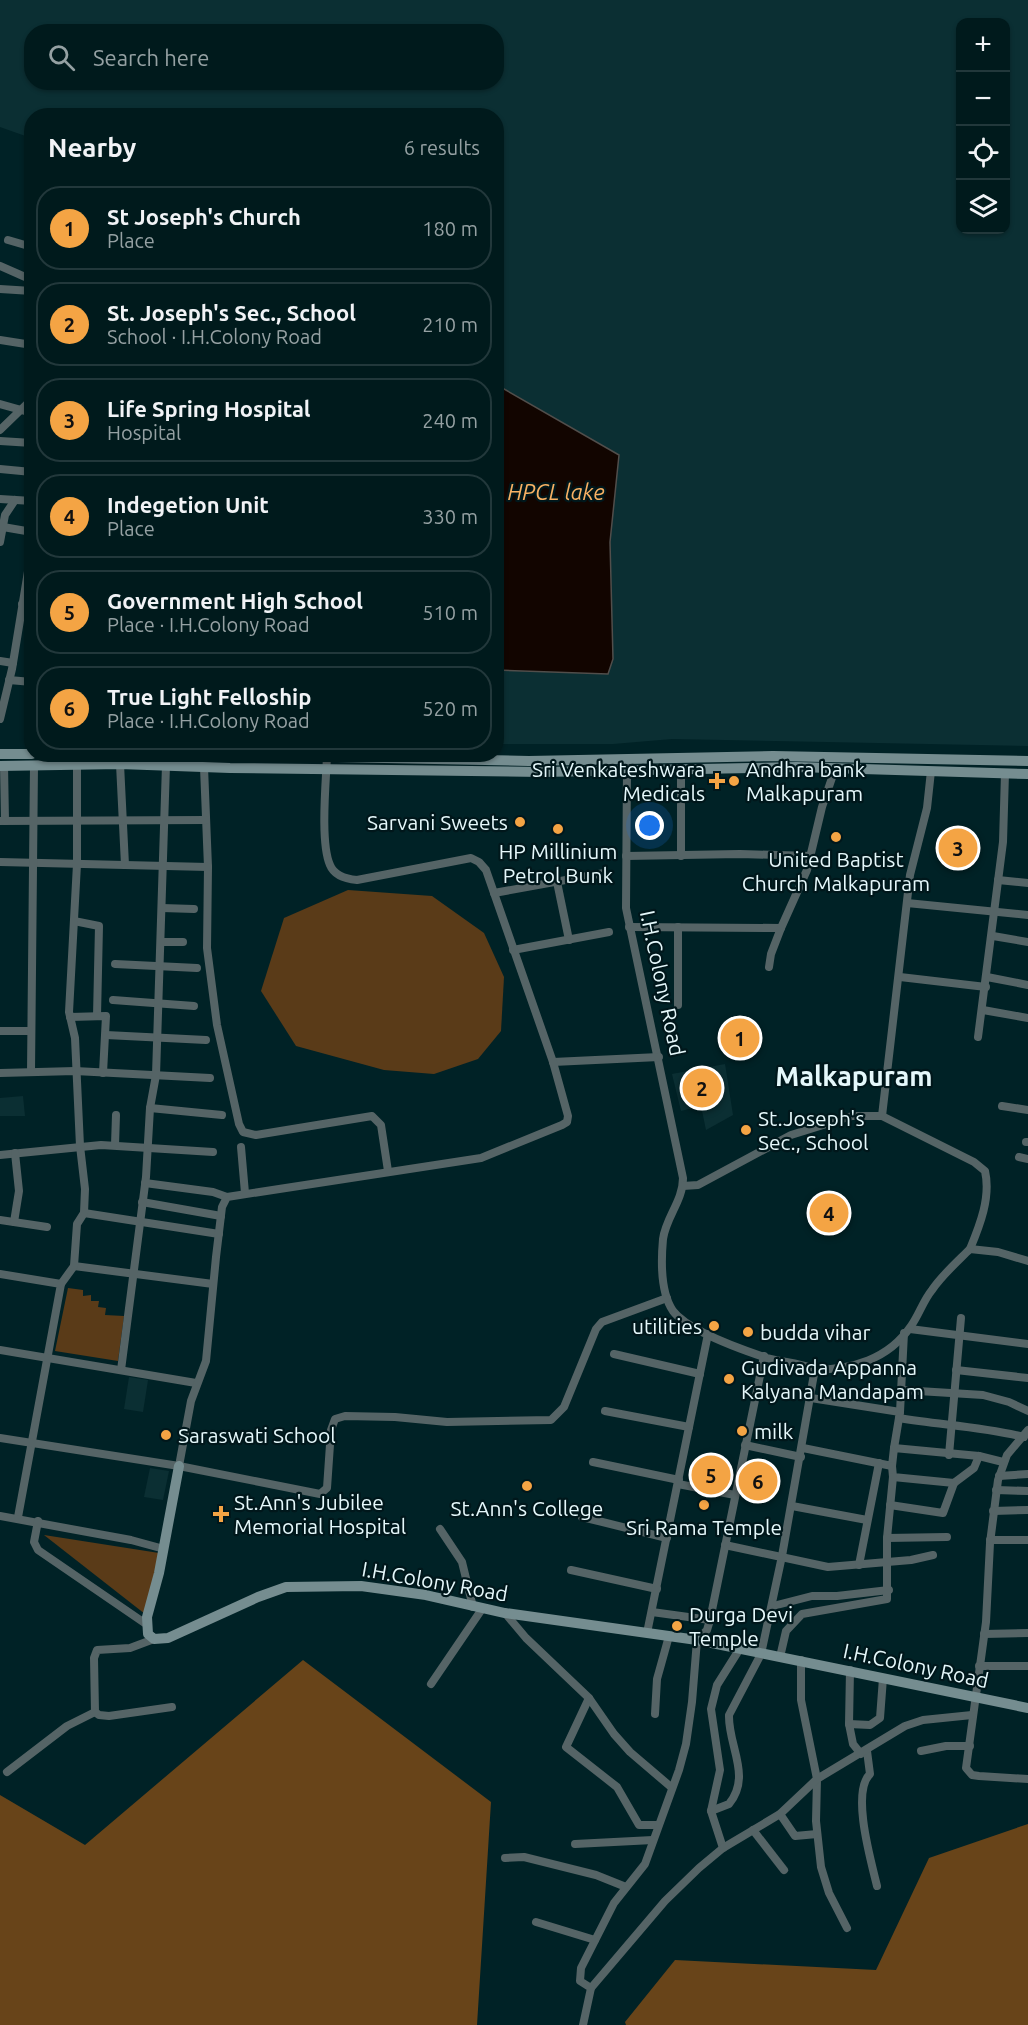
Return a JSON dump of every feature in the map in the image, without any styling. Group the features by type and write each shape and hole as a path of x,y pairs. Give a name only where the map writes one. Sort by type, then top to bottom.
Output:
{"main road":[{"path":"0,754 24,758"},
{"path":"504,760 731,756 1028,762"},
{"path":"730,769 731,756"},
{"path":"2,766 24,761"},
{"path":"66,762 204,767 542,772 836,769 1028,774"},
{"path":"154,1639 148,1635 146,1624 164,1549 179,1466"},
{"name":"I.H.Colony Road","path":"154,1639 168,1638 258,1597 296,1586 362,1586 426,1595 505,1613 669,1636 801,1660 1028,1708"}],"street":[{"path":"8,240 24,245"},
{"path":"0,266 24,276"},
{"path":"0,289 24,290"},
{"path":"0,340 24,344"},
{"path":"0,404 24,411"},
{"path":"0,430 24,406"},
{"path":"0,441 24,442"},
{"path":"0,469 24,471"},
{"path":"0,499 24,501"},
{"path":"0,542 5,515 15,500"},
{"path":"3,527 24,530"},
{"path":"0,719 3,694 13,663 24,593"},
{"path":"0,661 13,663"},
{"path":"9,680 24,681"},
{"name":"I.H.Colony Road","path":"627,757 626,908 659,1057 683,1186"},
{"path":"31,1072 35,821 32,762"},
{"path":"145,1183 213,1191 227,1197 304,1187 491,1155 567,1122 567,1109 553,1062 486,870 471,858 357,880 345,878 333,870 327,851 327,762"},
{"path":"18,1517 46,1358 62,1284 74,1266 77,1224 84,1213 86,1189 80,1146 75,1038 70,1017 77,864 77,763"},
{"path":"120,764 125,865"},
{"path":"121,1370 145,1183 150,1108 156,1075 166,765"},
{"path":"2,766 2,821 206,820"},
{"path":"204,767 208,867 207,948 216,1018 228,1080 243,1132 256,1135 372,1116 381,1125 388,1172"},
{"path":"681,769 681,856"},
{"path":"769,967 781,928 797,895 811,856 822,807 836,769"},
{"path":"882,1116 900,977 910,875 927,808 931,771"},
{"path":"978,1037 993,936 1005,808 1005,773"},
{"path":"626,856 740,854 811,856"},
{"path":"0,862 164,864 208,867"},
{"path":"494,893 604,873"},
{"path":"998,880 1028,883"},
{"path":"557,882 568,940"},
{"path":"907,903 1028,915"},
{"path":"162,908 194,909"},
{"path":"74,921 99,926 97,1016"},
{"path":"629,927 781,928"},
{"path":"678,927 678,1005"},
{"path":"513,950 609,932"},
{"path":"993,936 1028,942"},
{"path":"161,942 183,942"},
{"path":"115,964 160,968 197,968"},
{"path":"900,977 986,987"},
{"path":"987,977 1028,985"},
{"path":"113,1000 159,1001 194,1006"},
{"path":"983,1010 1028,1018"},
{"path":"70,1017 106,1017 103,1073"},
{"path":"0,1031 31,1031"},
{"path":"106,1035 206,1040"},
{"path":"553,1062 659,1057"},
{"path":"0,1073 75,1071 210,1078"},
{"path":"1002,1106 1028,1110"},
{"path":"150,1108 222,1115"},
{"path":"115,1145 116,1115"},
{"path":"852,1116 882,1116 974,1162 985,1171 986,1196 980,1226 970,1249 931,1290 907,1331 894,1345 867,1362 843,1368 814,1370 810,1367 764,1356 708,1334 685,1323 674,1311 667,1298 662,1263 663,1237 683,1186 698,1185 791,1135 852,1116"},
{"path":"0,1155 80,1146 115,1145 213,1152"},
{"path":"241,1147 244,1193"},
{"path":"14,1222 19,1191 15,1153"},
{"path":"1018,1157 1028,1159"},
{"path":"179,1466 196,1383 208,1351 221,1216 227,1197"},
{"path":"142,1202 221,1216"},
{"path":"84,1213 219,1234"},
{"path":"0,1220 47,1227"},
{"path":"970,1249 998,1252 1028,1261"},
{"path":"74,1266 213,1284"},
{"path":"0,1274 62,1284"},
{"path":"0,1438 179,1466 320,1494 327,1488 332,1423 339,1417 395,1416 447,1422 550,1420 564,1407 596,1329 602,1322 667,1298"},
{"path":"949,1455 961,1318"},
{"path":"907,1331 1028,1344"},
{"path":"780,1657 786,1631 802,1614 887,1599 889,1590 887,1538 892,1466 907,1331"},
{"path":"648,1633 708,1334"},
{"path":"0,1350 196,1383"},
{"path":"614,1354 700,1374"},
{"path":"586,1985 579,1976 581,1968 615,1903 640,1872 686,1744 697,1641 707,1630 710,1620 764,1356"},
{"path":"711,1810 729,1804 736,1794 739,1766 729,1725 729,1715 761,1654 773,1606 812,1398 814,1370"},
{"path":"956,1370 1028,1378"},
{"path":"902,1390 953,1395 983,1395 1009,1402 1028,1411"},
{"path":"812,1398 951,1426 1026,1433"},
{"path":"605,1411 689,1427"},
{"path":"1026,1433 1003,1462 996,1490 990,1540 984,1634 966,1768 972,1775 1028,1779"},
{"path":"745,1445 801,1457"},
{"path":"803,1448 892,1466"},
{"path":"894,1448 949,1455 979,1456 1003,1462"},
{"path":"890,1505 943,1513 954,1483 974,1468 979,1456"},
{"path":"593,1462 735,1495"},
{"path":"859,1565 879,1463"},
{"path":"999,1476 1028,1474"},
{"path":"893,1477 954,1483"},
{"path":"996,1490 1028,1491"},
{"path":"792,1506 867,1520"},
{"path":"993,1511 1028,1510"},
{"path":"0,1516 38,1521 164,1549"},
{"path":"582,1517 667,1538"},
{"path":"38,1521 34,1542 38,1550 146,1624"},
{"path":"431,1684 478,1608 462,1562 440,1529"},
{"path":"887,1538 947,1537"},
{"path":"990,1540 1028,1540"},
{"path":"725,1545 822,1566 911,1560 933,1555"},
{"path":"571,1570 657,1589"},
{"path":"773,1606 812,1596 889,1590"},
{"path":"652,1612 710,1620"},
{"path":"505,1613 526,1638 589,1698 614,1734 630,1752 671,1787"},
{"path":"984,1634 1028,1633"},
{"path":"655,1714 657,1679 669,1636"},
{"path":"95,1712 94,1658 97,1650 130,1647 154,1639"},
{"path":"723,1848 711,1810 720,1770 712,1701 722,1676 739,1650"},
{"path":"801,1660 801,1700 817,1779 817,1834 820,1845 820,1868 847,1928"},
{"path":"979,1666 1028,1666"},
{"path":"850,1670 849,1725 853,1744 864,1753 870,1774 864,1783 865,1828 877,1886"},
{"path":"849,1725 870,1725 880,1718 883,1678"},
{"path":"589,1698 566,1747 617,1787 639,1825 658,1825"},
{"path":"95,1712 109,1716 172,1707"},
{"path":"7,1772 67,1726 95,1712"},
{"path":"583,2025 586,1985 665,1901 723,1848 780,1814 817,1779 910,1724 972,1715"},
{"path":"921,1751 946,1746 970,1746"},
{"path":"780,1814 795,1836 817,1834"},
{"path":"753,1830 784,1870"},
{"path":"575,1844 653,1840"},
{"path":"505,1858 531,1859 603,1876 626,1887"},
{"path":"536,1922 595,1940"}],"shaded area":[{"path":"0,0 1028,0 1028,746 672,739 613,744 504,744 504,108 24,108 24,136 0,127"},
{"path":"348,890 432,896 484,933 504,977 501,1031 478,1059 434,1074 384,1070 296,1046 261,991 284,918"},
{"path":"725,1064 733,1115 706,1130 701,1106 681,1111 672,1074"},
{"path":"23,1096 25,1116 0,1116 0,1098"},
{"path":"68,1288 83,1290 83,1296 91,1295 91,1301 99,1301 98,1307 106,1308 105,1315 124,1316 118,1361 55,1351"},
{"path":"129,1377 148,1380 143,1412 124,1409"},
{"path":"150,1468 169,1471 163,1500 144,1497"},
{"path":"44,1535 159,1553 145,1614"},
{"path":"303,1660 491,1802 477,2025 0,2025 0,1795 85,1845"},
{"path":"1028,1824 1028,2025 626,2025 625,2022 675,1960 876,1970 929,1858"}],"water":[{"name":"HPCL lake","path":"504,389 619,455 610,542 613,659 608,674 504,670"}],"place":[{"name":"Sri Venkateshwara Medicals","path":"717,781"},
{"name":"Andhra bank Malkapuram","path":"734,781"},
{"name":"Sarvani Sweets","path":"520,822"},
{"name":"HP Millinium Petrol Bunk","path":"558,829"},
{"name":"United Baptist Church Malkapuram","path":"836,837"},
{"name":"Life Spring Hospital","path":"958,848"},
{"name":"St Joseph's Church","path":"740,1038"},
{"name":"St. Joseph's Sec., School","path":"702,1088"},
{"name":"St.Joseph's Sec., School","path":"746,1130"},
{"name":"Indegetion Unit","path":"829,1213"},
{"name":"utilities","path":"714,1326"},
{"name":"budda vihar","path":"748,1332"},
{"name":"Gudivada Appanna Kalyana Mandapam","path":"729,1379"},
{"name":"milk","path":"742,1431"},
{"name":"Saraswati School","path":"166,1435"},
{"name":"Government High School","path":"711,1475"},
{"name":"True Light Felloship","path":"758,1481"},
{"name":"St.Ann's College","path":"527,1486"},
{"name":"Sri Rama Temple","path":"704,1505"},
{"name":"St.Ann's Jubilee Memorial Hospital","path":"221,1514"},
{"name":"Durga Devi Temple","path":"677,1626"}],"district":[{"name":"Malkapuram","path":"854,1076"}]}
